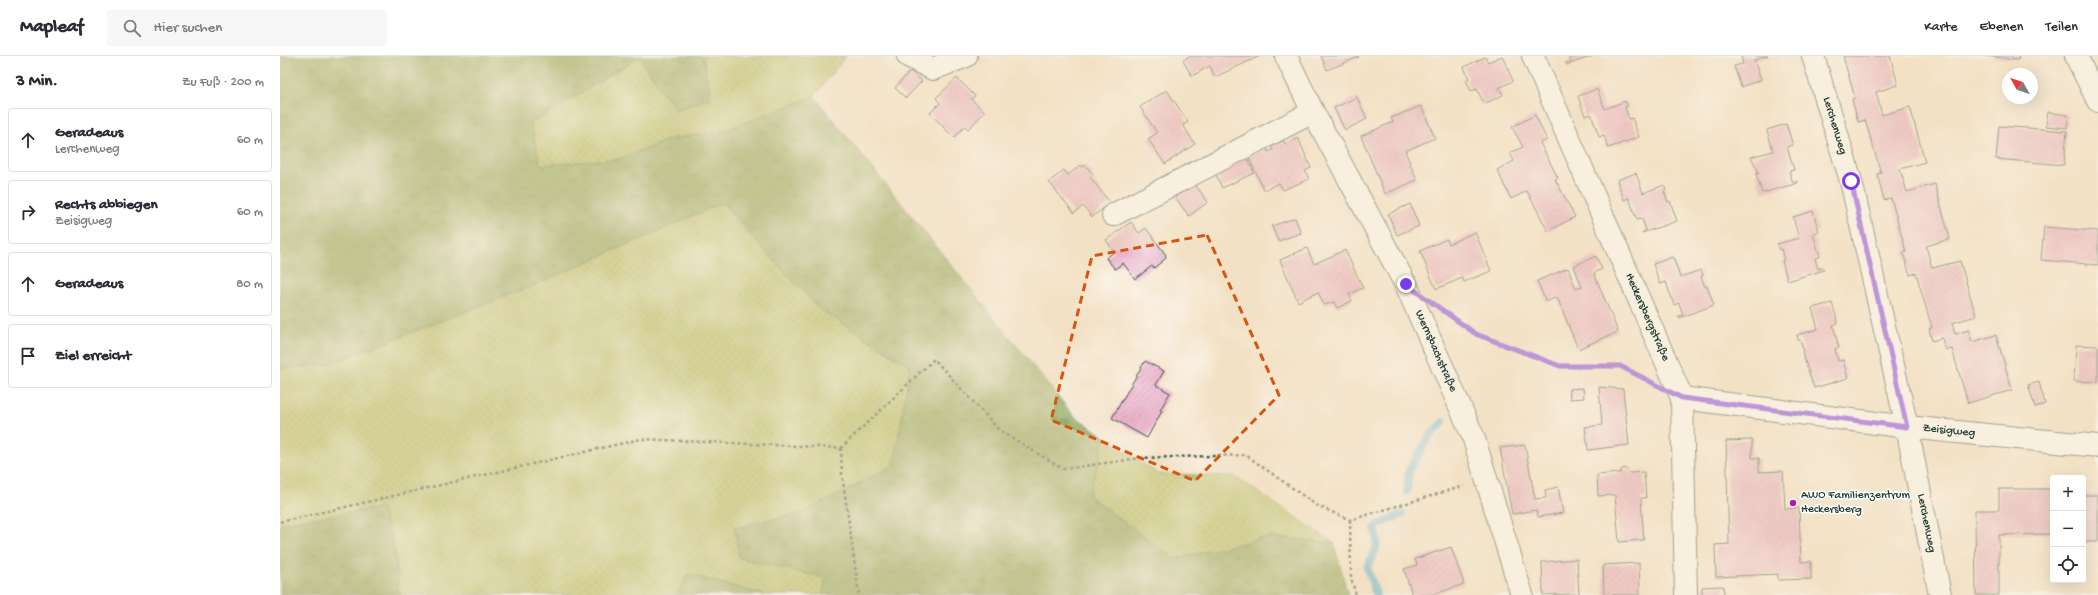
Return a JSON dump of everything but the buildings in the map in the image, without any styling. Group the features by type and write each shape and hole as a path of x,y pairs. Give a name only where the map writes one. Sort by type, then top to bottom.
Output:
{"street":[{"path":"908,56 933,69 966,56"},
{"name":"Wernsbachstraße","path":"1286,56 1313,112 1406,284 1473,436 1522,595"},
{"name":"Heckersbergstraße","path":"1533,56 1682,398 1686,595"},
{"name":"Lerchenweg","path":"1813,56 1851,181 1907,427 1940,595"},
{"path":"2076,56 2098,101"},
{"path":"1113,215 1313,112"},
{"name":"Zeisigweg","path":"1682,398 1907,427 2098,446"}],"path":[{"path":"1444,312 1476,334 1560,366 1620,366 1648,380"},
{"path":"280,522 641,439 841,448 934,360 999,430 1062,469 1141,458 1246,455 1316,505 1350,520 1487,479"},
{"path":"841,448 842,474 859,595"},
{"path":"1350,520 1351,578 1356,595"}],"highlighted area":[{"path":"1207,235 1279,395 1195,481 1051,420 1092,256"}],"green space":[{"path":"280,56 703,56 711,98 675,110 639,57 530,124 541,165 620,159 674,138 721,132 814,96 1073,415 1105,437 1089,496 1175,559 1268,537 1334,543 1348,595 823,595 825,578 739,558 735,528 807,511 894,465 910,366 817,307 722,203 537,284 329,364 280,369"},
{"path":"703,56 846,56 814,96 721,132 674,138 620,159 541,165 530,124 639,57 711,98"},
{"path":"722,203 817,307 910,366 895,465 807,511 735,528 739,558 826,578 823,595 764,595 688,574 677,595 399,595 395,552 381,508 280,523 280,369 329,364 537,284"},
{"path":"1105,437 1158,474 1234,476 1334,543 1268,537 1175,559 1089,496"},
{"path":"381,508 395,552 399,595 280,595 280,523"},
{"path":"688,574 764,595 677,595"}],"waterway":[{"path":"1407,491 1409,470 1429,437 1443,422"},
{"path":"1376,595 1367,567 1377,544 1375,528 1378,525 1402,514"}],"place":[{"name":"AWO Familienzentrum Heckersberg","path":"1793,503"}],"route":[{"path":"1406,284 1476,334 1560,366 1620,366 1682,398 1907,427 1851,181"}]}
